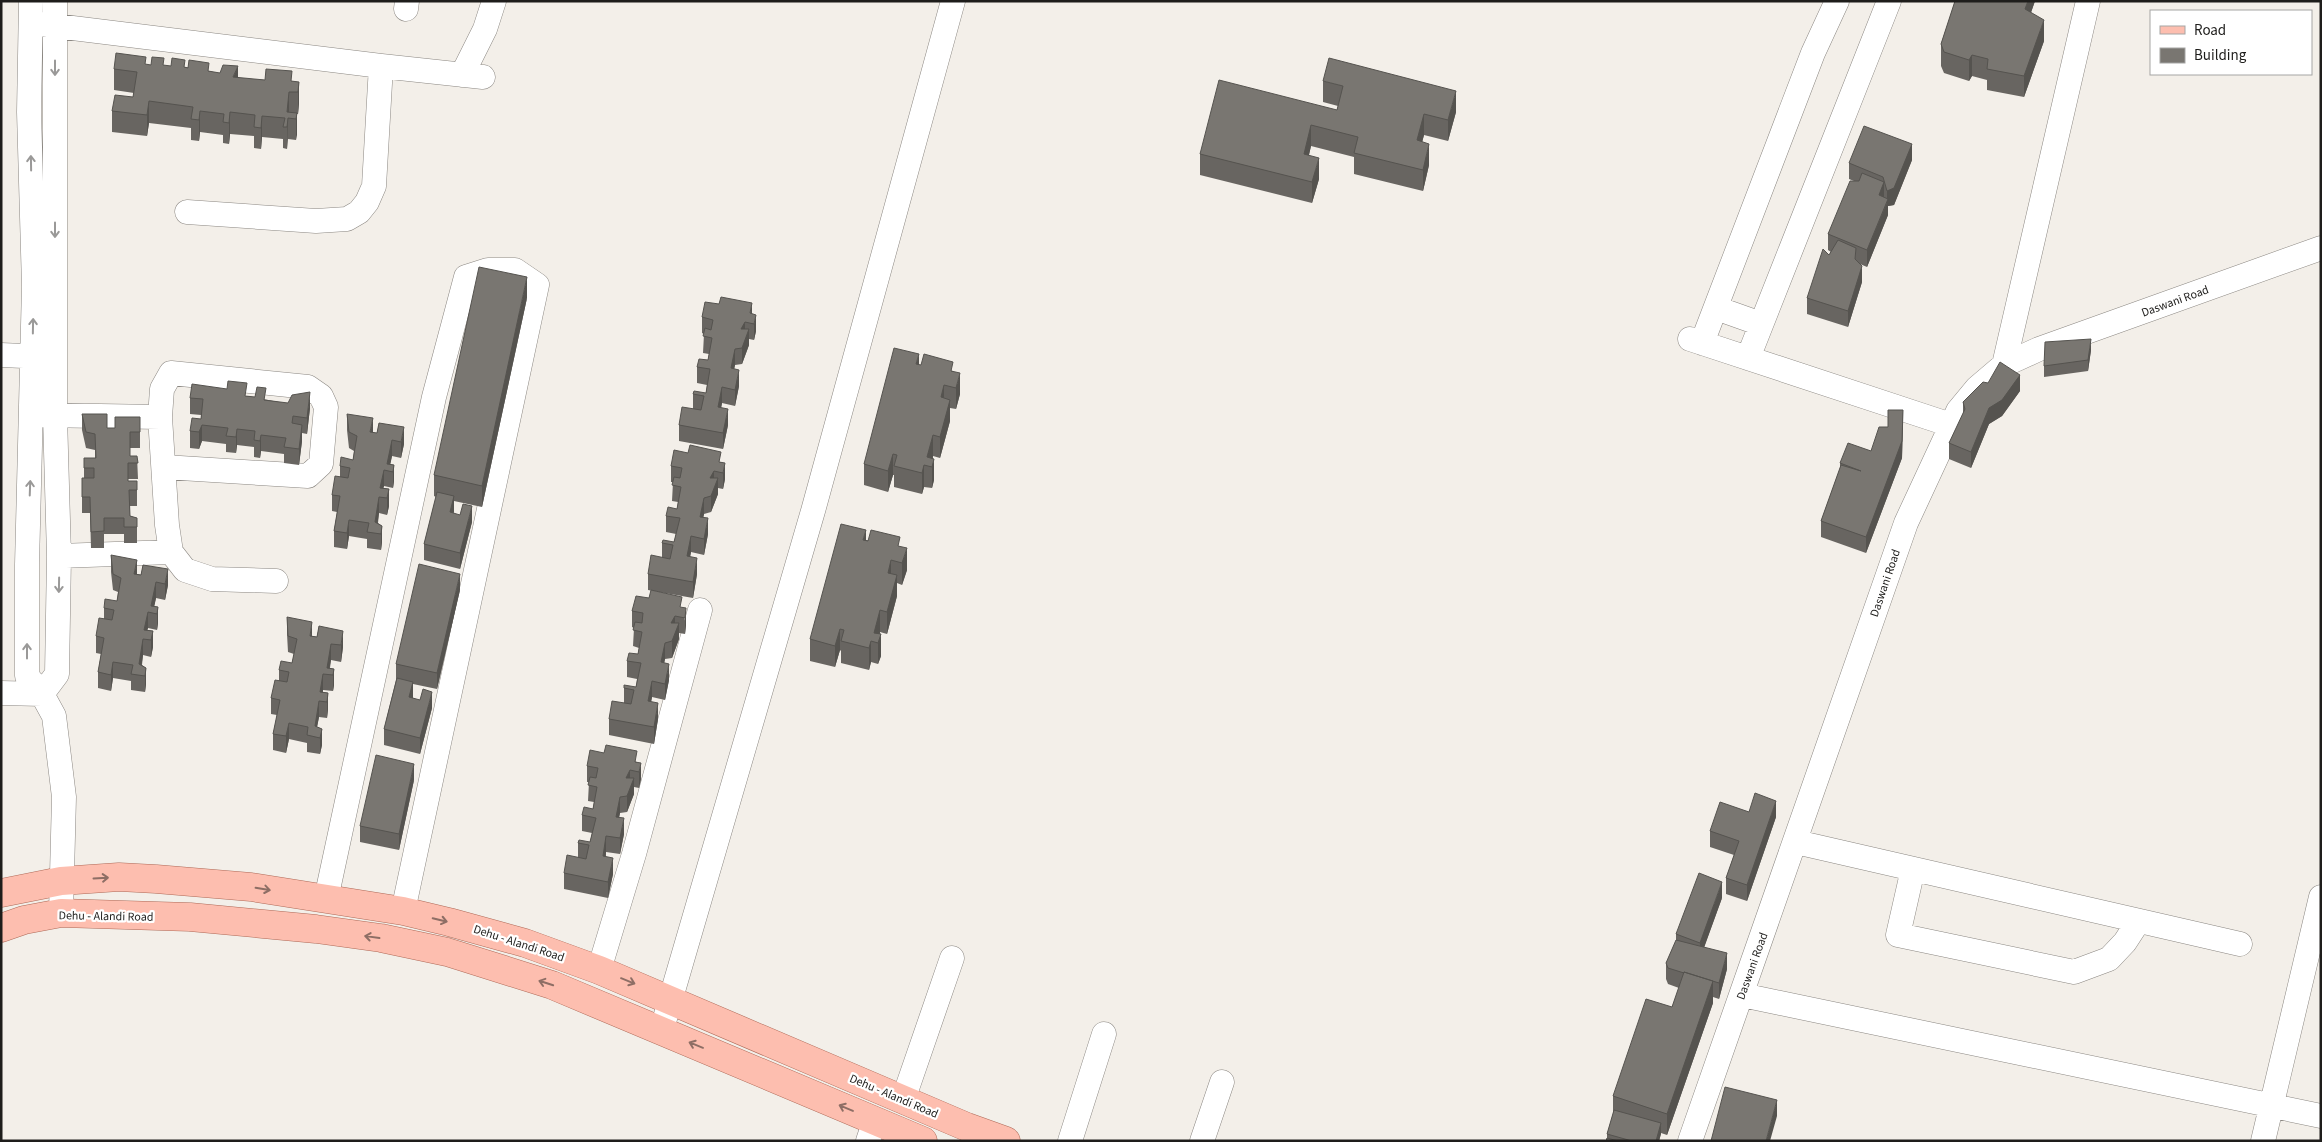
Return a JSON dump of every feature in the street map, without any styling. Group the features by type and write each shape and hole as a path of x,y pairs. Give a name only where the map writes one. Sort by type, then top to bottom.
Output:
{"main road":[{"name":"Dehu - Alandi Road","path":"1,893 61,881 119,878 251,887 403,911 525,944 599,970 967,1127 1006,1141"},
{"name":"Dehu - Alandi Road","path":"1,928 24,920 61,913 190,917 316,929 382,938 447,952 552,985 661,1032 872,1131 923,1141"}],"street":[{"path":"55,1 44,357 32,415 27,565 27,676 42,694 54,716 64,797 61,913"},
{"path":"42,694 57,674 59,556 55,416 34,286 29,112 31,12 55,26 473,76 494,1"},
{"path":"661,1032 672,1000 813,510 953,1"},
{"path":"1837,1 1813,53 1749,216 1716,308 1696,341 1951,424"},
{"path":"1748,358 1890,1"},
{"path":"2004,365 2063,117 2088,1"},
{"path":"187,212 316,221 347,219 359,212 367,202 374,186 382,66"},
{"name":"Daswani Road","path":"1690,1141 1906,523 1958,411 1977,388 2004,365 2039,349 2321,248"},
{"path":"326,899 434,397 466,277 488,270 515,270 537,285 403,911"},
{"path":"1716,308 1761,324"},
{"path":"1,355 44,357"},
{"path":"164,467 308,476 321,464 326,407 321,396 308,387 171,374 162,389 160,417 167,525 171,552 185,570 212,579 276,581"},
{"path":"32,415 160,417"},
{"path":"59,556 171,552"},
{"path":"599,970 634,854 700,610"},
{"path":"1,693 42,694"},
{"path":"1796,842 2240,944"},
{"path":"1913,869 1898,935 2074,972 2109,959 2125,942 2138,922"},
{"path":"2263,1141 2316,934 2321,897"},
{"path":"903,1100 952,958"},
{"path":"1742,995 2272,1104 2321,1116"},
{"path":"1070,1141 1104,1034"},
{"path":"1202,1141 1222,1082"}],"building":[{"path":"1955,1 2028,1 2025,9 2044,20 2024,76 1987,69 1988,59 1972,55 1969,60 1944,52 1941,44"},
{"path":"116,53 146,57 145,64 151,65 152,57 164,58 163,65 171,66 172,58 185,60 184,67 188,68 189,60 209,63 208,71 220,73 223,65 238,66 233,77 265,80 266,69 292,71 291,81 299,82 298,92 289,92 287,112 297,113 296,119 288,118 287,127 283,127 285,118 262,116 261,128 254,127 255,115 230,112 229,123 223,122 224,114 200,111 199,120 191,119 193,107 149,101 147,115 112,111 115,95 133,97 137,72 114,69"},
{"path":"1329,58 1456,91 1448,120 1424,114 1417,140 1429,144 1423,170 1354,153 1358,137 1311,125 1304,154 1319,158 1312,182 1200,154 1219,80 1337,110 1343,86 1323,81"},
{"path":"1864,126 1912,144 1894,188 1887,191 1883,177 1849,163"},
{"path":"1862,173 1884,182 1879,195 1888,199 1867,250 1828,234 1850,181 1859,181"},
{"path":"1838,240 1856,248 1855,259 1862,266 1848,311 1807,298 1823,249 1829,255"},
{"path":"479,267 527,277 482,486 434,475"},
{"path":"721,297 752,303 750,313 756,315 754,324 745,322 741,329 749,329 742,348 735,349 731,368 739,370 735,390 722,387 718,407 728,409 723,433 679,425 682,407 701,410 704,396 693,394 694,391 706,393 710,369 697,367 699,359 708,360 712,338 703,336 705,328 711,330 713,320 702,317 705,302 719,304"},
{"path":"2091,339 2088,360 2044,366 2045,342"},
{"path":"894,348 919,354 916,364 921,365 924,354 953,362 951,371 960,373 956,388 944,385 941,397 950,400 940,437 933,435 927,457 934,459 932,467 924,465 922,473 894,466 897,455 893,454 888,471 864,464"},
{"path":"2000,362 2020,375 2002,400 1989,408 1971,452 1949,443 1965,409 1963,402 1983,382 1988,383"},
{"path":"228,381 247,383 245,396 255,397 257,387 266,388 264,400 288,403 292,395 310,392 307,418 293,416 292,423 302,425 299,449 284,447 286,438 261,435 260,441 254,440 255,431 237,429 236,437 226,436 228,428 202,425 199,432 190,431 192,418 201,419 203,399 190,398 192,384 227,389"},
{"path":"1888,410 1903,410 1902,441 1866,537 1821,521 1841,465 1861,471 1840,463 1848,443 1871,451 1879,427 1888,427"},
{"path":"82,414 107,414 107,428 115,428 115,417 140,417 140,432 130,432 130,456 137,456 138,463 128,463 128,481 137,481 137,490 129,490 130,516 137,518 137,527 124,527 124,518 104,518 104,531 91,532 90,497 82,497 82,478 94,478 94,468 84,468 84,458 96,458 95,434 86,432"},
{"path":"347,414 373,418 370,432 377,433 379,423 404,427 401,442 392,440 387,464 394,465 393,472 384,470 380,488 389,489 387,498 379,497 375,522 382,526 381,534 367,532 369,523 349,520 347,533 334,531 340,496 332,495 335,476 348,478 350,468 340,466 341,457 353,460 357,436 349,432"},
{"path":"690,445 721,452 719,462 725,463 723,473 714,471 710,478 718,478 711,496 704,498 700,517 708,518 704,539 691,536 687,556 697,558 693,582 648,574 651,555 670,559 673,545 662,543 663,540 674,542 680,518 666,516 668,507 677,509 681,487 672,485 674,477 680,478 682,468 671,466 674,450 688,453"},
{"path":"437,492 454,496 450,512 460,515 463,504 472,506 460,553 424,544"},
{"path":"841,524 866,530 863,540 868,541 871,530 900,537 898,546 907,548 902,563 891,560 888,573 897,575 887,612 880,610 874,633 881,634 878,643 871,641 869,648 841,641 844,630 840,629 835,646 810,639"},
{"path":"111,555 137,560 134,574 141,575 143,565 168,569 165,584 156,582 151,606 158,607 157,614 148,612 144,630 153,631 151,640 143,639 139,664 146,668 145,676 131,674 133,665 113,662 111,675 98,672 104,638 96,636 99,618 112,620 114,610 104,608 105,599 117,601 121,578 113,574"},
{"path":"419,564 460,574 437,673 396,664"},
{"path":"651,590 682,597 680,607 686,608 685,618 675,616 671,623 679,623 672,641 665,643 661,662 669,664 665,684 652,681 648,701 658,703 654,727 609,719 612,701 631,704 634,690 624,688 624,685 636,687 641,663 627,661 629,653 638,654 642,632 633,630 635,622 642,623 643,613 632,611 636,596 649,598"},
{"path":"287,617 312,622 310,636 317,637 319,626 343,631 341,645 331,644 327,668 334,669 333,675 323,674 320,692 328,693 327,702 319,701 315,726 322,729 320,738 307,735 308,727 289,723 286,736 273,734 280,700 271,698 275,680 287,682 289,672 279,670 281,661 292,663 297,639 288,636"},
{"path":"397,678 413,682 409,697 420,700 423,689 432,692 420,738 384,729"},
{"path":"606,745 637,751 635,762 641,763 639,772 630,770 626,778 634,778 627,796 620,797 616,817 624,818 620,838 606,836 603,856 613,858 608,882 564,873 567,855 586,859 589,845 578,843 579,840 590,842 596,818 582,815 584,807 593,809 597,787 588,785 590,777 596,778 598,768 587,766 590,750 604,753"},
{"path":"376,755 414,764 399,834 360,826"},
{"path":"1755,793 1776,801 1747,885 1726,878 1739,841 1710,831 1720,802 1749,812"},
{"path":"1699,873 1722,882 1700,943 1676,934"},
{"path":"1676,940 1727,953 1719,983 1668,968 1666,963"},
{"path":"1684,972 1713,981 1667,1114 1613,1096 1646,999 1672,1007"},
{"path":"1725,1087 1777,1100 1766,1141 1711,1141"},
{"path":"1614,1110 1661,1123 1656,1141 1632,1141 1607,1134"},
{"path":"1607,1138 1618,1141 1606,1141"}]}
